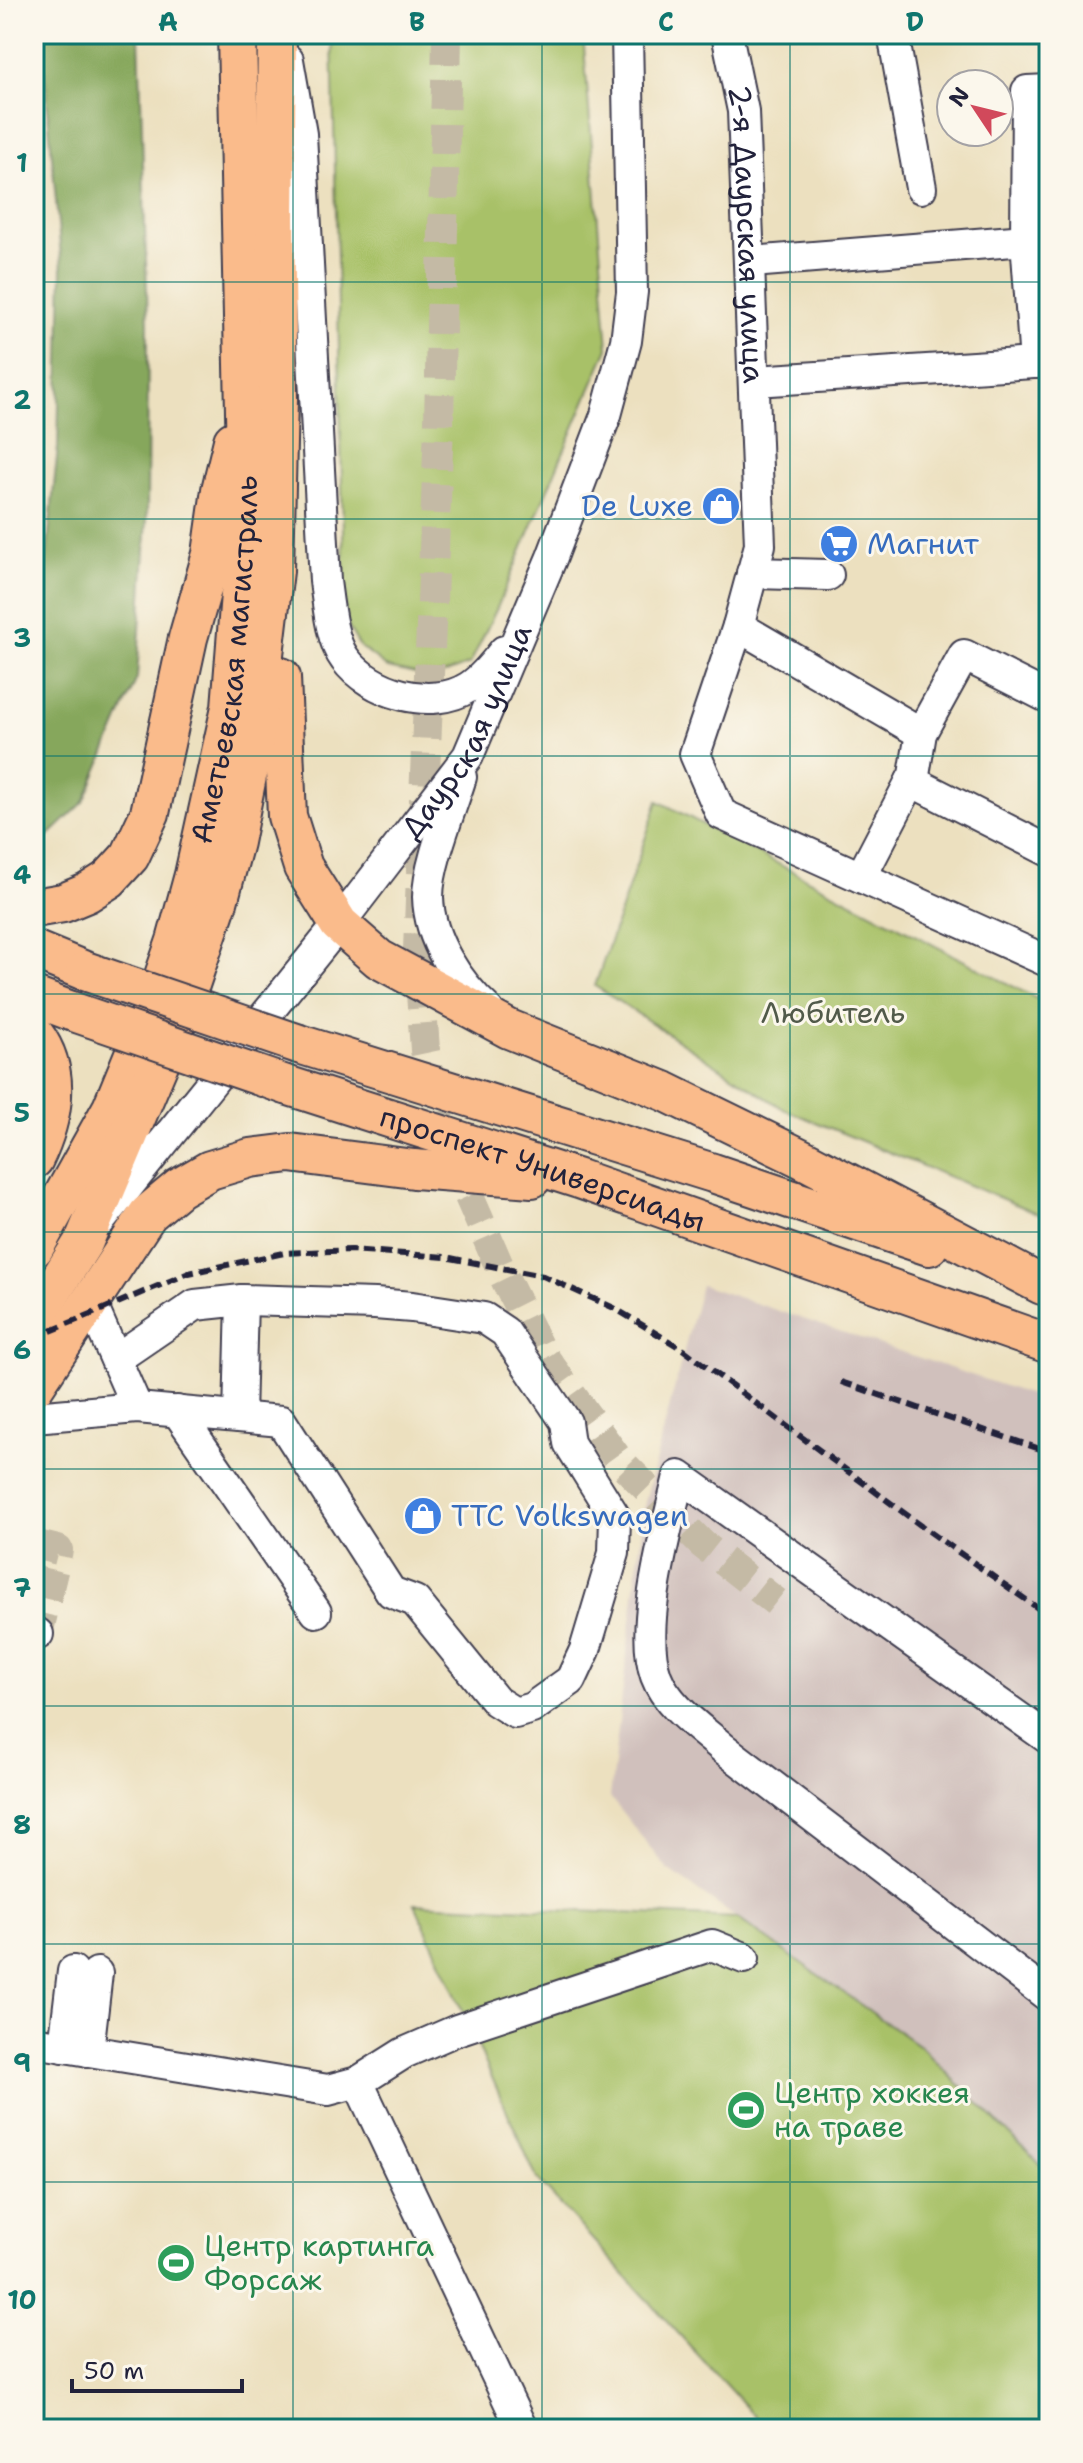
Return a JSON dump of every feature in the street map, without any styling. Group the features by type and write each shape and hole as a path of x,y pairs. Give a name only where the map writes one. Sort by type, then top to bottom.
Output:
{"main road":[{"name":"Аметьевская магистраль","path":"34,1248 112,1108 153,1008 194,875 231,707 247,506 237,34"},
{"name":"Аметьевская магистраль","path":"84,1241 180,1014 218,902 234,842 253,746 274,571 278,399 275,219 277,34"},
{"path":"34,908 63,903 109,879 130,856 150,813 188,638 212,554 221,490 246,388"},
{"path":"274,571 280,632 282,753 287,816 303,867 339,924 379,959 509,1029 664,1091 803,1159 1045,1286"},
{"name":"проспект Универсиады","path":"34,950 85,971 299,1044 699,1168 1045,1286"},
{"name":"проспект Универсиады","path":"34,997 286,1085 579,1179 1049,1344"},
{"path":"34,1034 50,1069 53,1098 47,1131 34,1159"},
{"path":"34,1387 148,1214 179,1188 210,1170 250,1158 290,1153 489,1177 579,1179"},
{"name":"Даурская улица","path":"34,1320 84,1241"}],"street":[{"path":"284,34 301,134 325,581 330,616 343,657 363,679 416,697 437,697 467,688 490,669 522,627"},
{"name":"Даурская улица","path":"84,1241 339,924 468,756 606,415 626,341 632,292 627,34"},
{"name":"2-я Даурская улица","path":"727,34 743,111 755,381 1042,362"},
{"path":"893,34 921,188"},
{"path":"1042,362 1026,240 1027,91 1049,90"},
{"path":"751,262 1026,240"},
{"path":"755,381 760,545 738,626 695,754 721,814 1049,962"},
{"path":"752,573 828,575"},
{"path":"738,626 921,733"},
{"path":"861,877 911,781 921,733 964,655 1049,698"},
{"path":"468,756 433,867 428,898 436,934 455,974 509,1029"},
{"path":"911,781 1049,851"},
{"path":"34,1417 137,1408 281,1421 391,1592 415,1601 496,1701 515,1713 541,1703 571,1680 585,1650 614,1553 615,1517 569,1443 566,1422 505,1332 484,1318 412,1307 242,1300 195,1305 116,1359"},
{"path":"239,1417 242,1300"},
{"path":"91,1303 137,1408"},
{"path":"177,1411 316,1612"},
{"path":"1049,1739 679,1476 649,1624 656,1676 673,1703 723,1748 1049,1997"},
{"path":"58,2046 328,2090 358,2082 404,2053 457,2030 712,1945 744,1958"},
{"path":"58,2046 75,1973 58,2046"},
{"path":"358,2082 522,2429"}],"shaded area":[{"path":"701,1285 1049,1401 1049,2173 921,2047 667,1869 610,1797 645,1502"}],"green space":[{"path":"41,34 139,34 148,323 147,519 137,678 84,802 41,843 34,841 34,678 58,447 62,269"},
{"path":"332,34 583,34 608,348 470,664 433,678 388,668 360,647 345,621"},
{"name":"Любитель","path":"658,801 1049,1005 1049,1218 784,1109 595,986"},
{"name":"Центр хоккея на траве","path":"415,1904 737,1918 921,2047 1049,2173 1049,2429 766,2429 537,2179"}],"tunnel":[{"path":"447,34 439,425 418,950 425,1050 444,1139 504,1277 542,1354 618,1459 702,1544 776,1602"},
{"path":"34,1544 58,1550 38,1634"}],"railway":[{"path":"34,1338 189,1273 284,1253 351,1250 445,1257 543,1276 614,1308 684,1350 1049,1616"},
{"path":"841,1382 1049,1452"}],"place":[{"name":"De Luxe","path":"721,506"},
{"name":"Магнит","path":"839,544"},
{"name":"ТТС Volkswagen","path":"423,1516"},
{"name":"Центр хоккея на траве","path":"746,2110"},
{"name":"Центр картинга Форсаж","path":"176,2263"}]}
